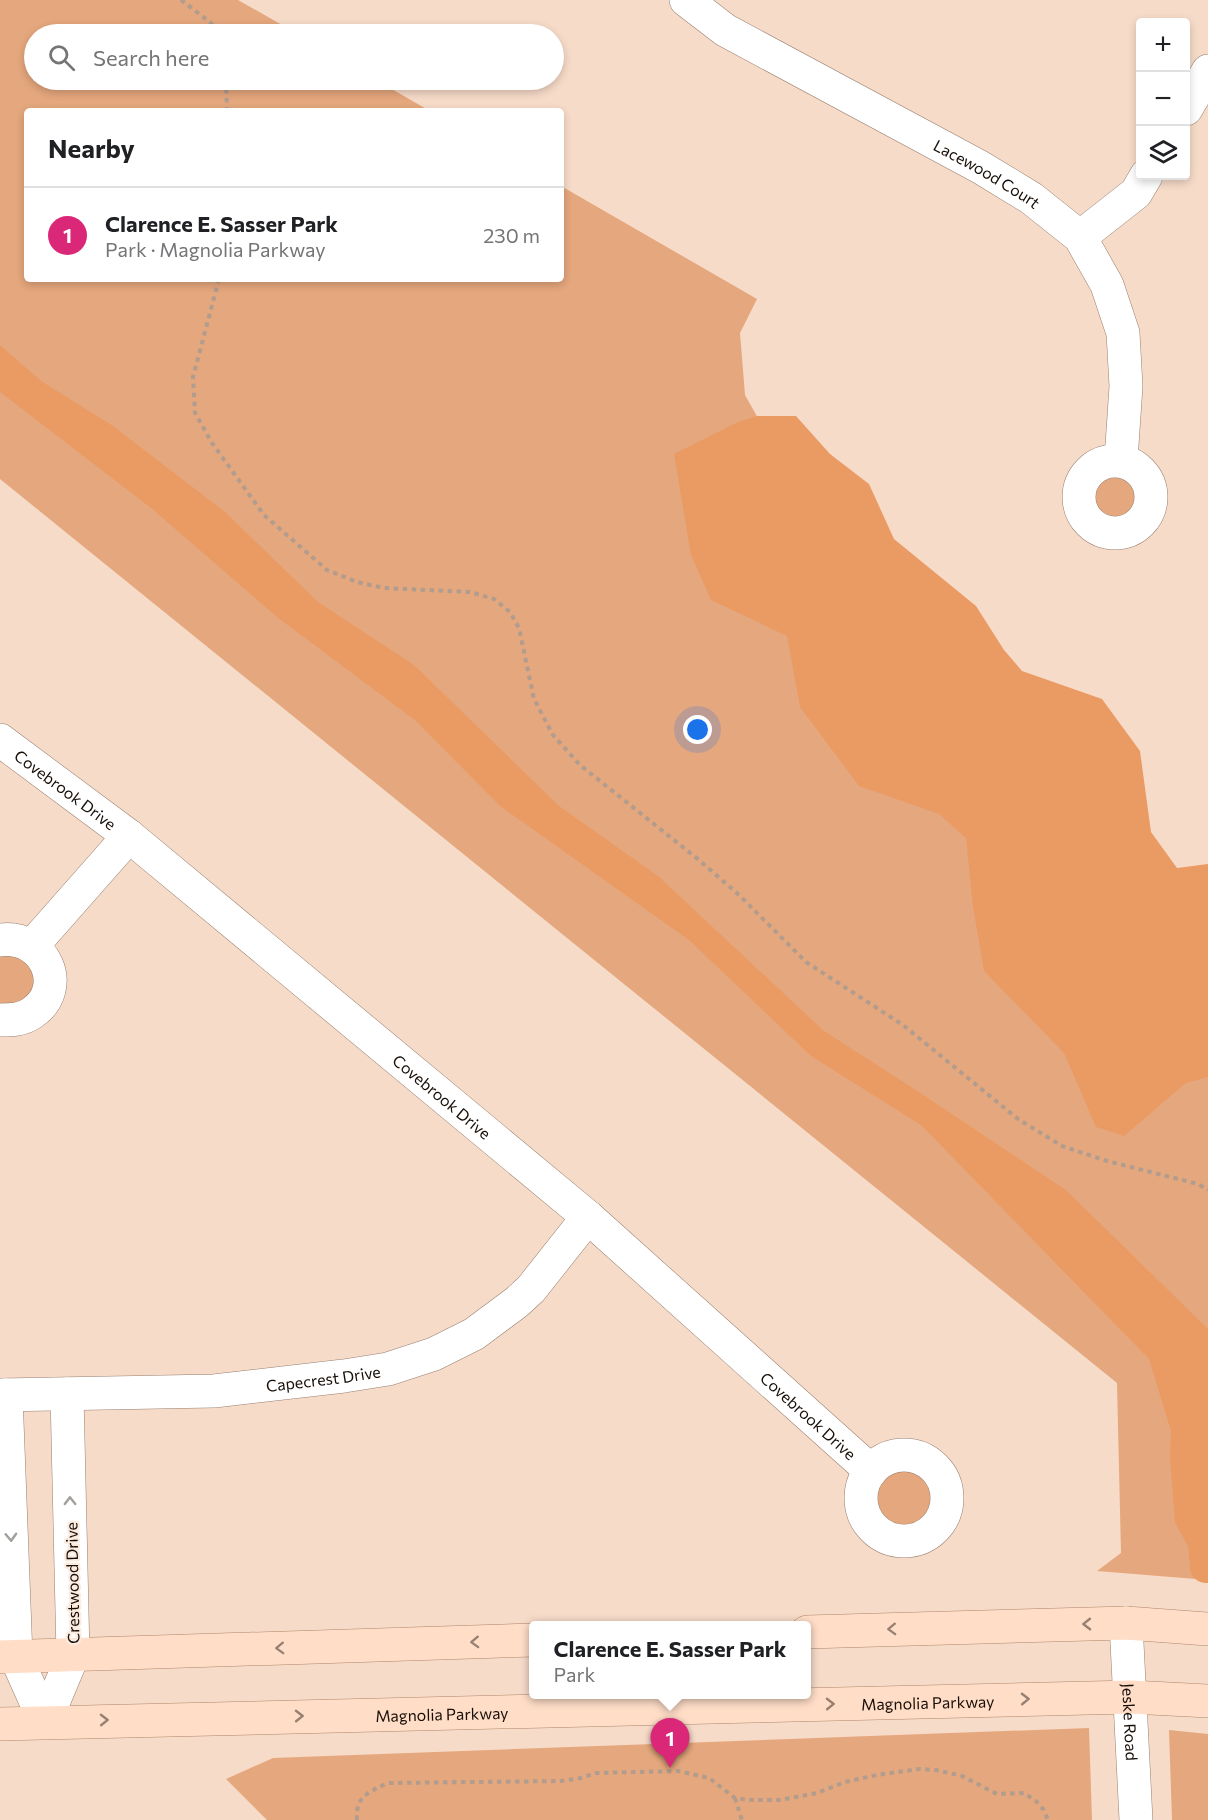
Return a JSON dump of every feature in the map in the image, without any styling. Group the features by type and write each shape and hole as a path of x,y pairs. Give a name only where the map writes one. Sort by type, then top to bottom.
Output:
{"main road":[{"path":"811,1632 1126,1623 1208,1629"},
{"path":"8,1657 529,1640"},
{"name":"Magnolia Parkway","path":"0,1724 1131,1697 1208,1701"}],"street":[{"name":"Lacewood Court","path":"687,0 725,30 988,172 1031,198 1080,237 1107,285 1123,333 1126,386 1121,460"},
{"path":"1190,101 1208,71"},
{"path":"1080,237 1136,193 1144,180"},
{"name":"Covebrook Drive","path":"0,740 129,836 588,1217 871,1471"},
{"path":"32,946 129,836"},
{"path":"0,940 18,940 32,946 44,958 49,973 49,988 42,1003 31,1014 16,1020 0,1020"},
{"name":"Capecrest Drive","path":"3,1395 214,1391 388,1370 434,1354 474,1334 517,1302 531,1289 588,1217"},
{"name":"Crestwood Drive","path":"45,1722 73,1654 67,1394"},
{"path":"3,1395 8,1657 45,1722"},
{"name":"Jeske Road","path":"1126,1623 1136,1820"}],"path":[{"path":"181,0 212,24"},
{"path":"226,90 227,108"},
{"path":"218,282 193,377 195,413 212,443 264,514 327,570 357,582 384,588 470,592 494,598 510,612 519,628 534,699 554,735 580,765 739,895 806,962 903,1025 1018,1119 1062,1146 1107,1161 1198,1184 1208,1190"},
{"path":"357,1820 356,1809 360,1800 368,1792 388,1783 562,1780 581,1778 596,1773 678,1771 710,1778 735,1798 780,1800 817,1793 866,1777 919,1769 962,1776 997,1794 1024,1793 1036,1801 1048,1820"},
{"path":"735,1798 742,1820"}],"shaded area":[{"path":"0,0 238,0 280,24 24,24 24,90 393,90 425,108 24,108 24,282 564,282 564,188 757,299 740,333 745,395 767,434 1139,876 1208,893 1208,1580 1097,1571 1121,1553 1117,1383 0,479"},
{"path":"0,345 41,381 113,426 225,512 318,602 414,665 559,806 658,876 824,1031 1066,1190 1208,1329 1208,1544 1187,1545 1175,1522 1170,1458 1171,1431 1149,1359 921,1125 811,1056 689,940 500,806 416,721 277,617 151,508 0,392"},
{"path":"757,416 796,416 830,454 869,484 894,539 976,606 1004,650 1022,671 1102,699 1140,751 1151,832 1177,868 1208,864 1208,1077 1186,1083 1124,1136 1096,1127 1064,1053 984,971 973,907 966,838 939,814 859,786 800,707 787,636 711,600 691,555 674,454 738,422"},
{"path":"1111,460 1125,460 1139,466 1149,476 1155,490 1153,511 1139,528 1125,534 1111,534 1097,528 1087,518 1081,504 1081,490 1087,476 1097,466"},
{"path":"9,942 51,990 0,1014 0,945"},
{"path":"895,1464 909,1464 923,1470 933,1480 939,1494 939,1508 933,1522 923,1532 909,1538 895,1538 881,1532 871,1522 865,1508 865,1494 871,1480 881,1470"},
{"path":"1089,1728 1092,1820 267,1820 226,1779 273,1758"},
{"path":"1169,1730 1208,1734 1208,1820 1172,1820"}],"waterway":[{"path":"1200,1501 1206,1567"}],"place":[{"name":"Clarence E. Sasser Park","path":"670,1768"}]}
